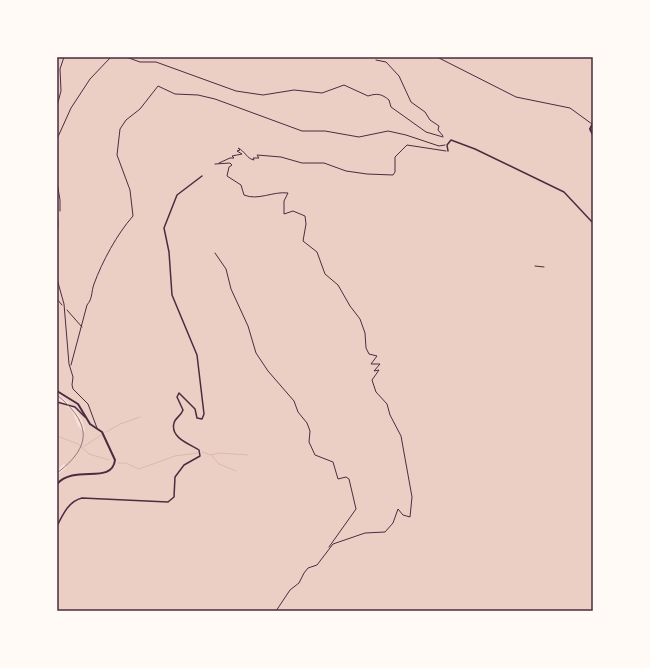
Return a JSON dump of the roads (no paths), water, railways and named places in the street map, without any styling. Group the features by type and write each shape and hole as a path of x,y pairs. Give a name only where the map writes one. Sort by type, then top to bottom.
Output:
{"street":[{"path":"592,123 590,129 593,134"},
{"path":"448,151 447,145 451,140 475,149 564,192 593,223"},
{"path":"57,526 68,507 74,501 82,498 168,502 174,497 175,477 184,465 200,456 199,450 179,437 174,428 174,422 184,410 177,399 179,393 195,409 197,418 202,419 204,414 197,355 172,295 169,252 164,228 177,195 202,176"},
{"path":"57,391 78,404 90,424 104,434 108,447 114,456 115,462 113,468 101,474 78,474 68,476 57,484"},
{"path":"57,402 75,407 85,417"}],"lane":[{"path":"57,106 62,86 60,69 64,57"},
{"path":"437,57 516,97 570,108 592,123"},
{"path":"57,210 57,235"},
{"path":"57,279 65,307 64,321 70,368 73,375 73,389 88,404 97,428"}],"waterway":[{"path":"106,432 120,424 140,417"},
{"path":"83,447 101,435"},
{"path":"57,436 78,444 89,454 109,460"},
{"path":"202,452 211,455 219,453 248,455"},
{"path":"118,463 126,463 139,469 175,456 198,453"},
{"path":"211,455 219,464 236,471"}],"railway":[{"path":"57,395 76,415 81,425 83,434 82,444 77,453 69,463 57,473"}]}
